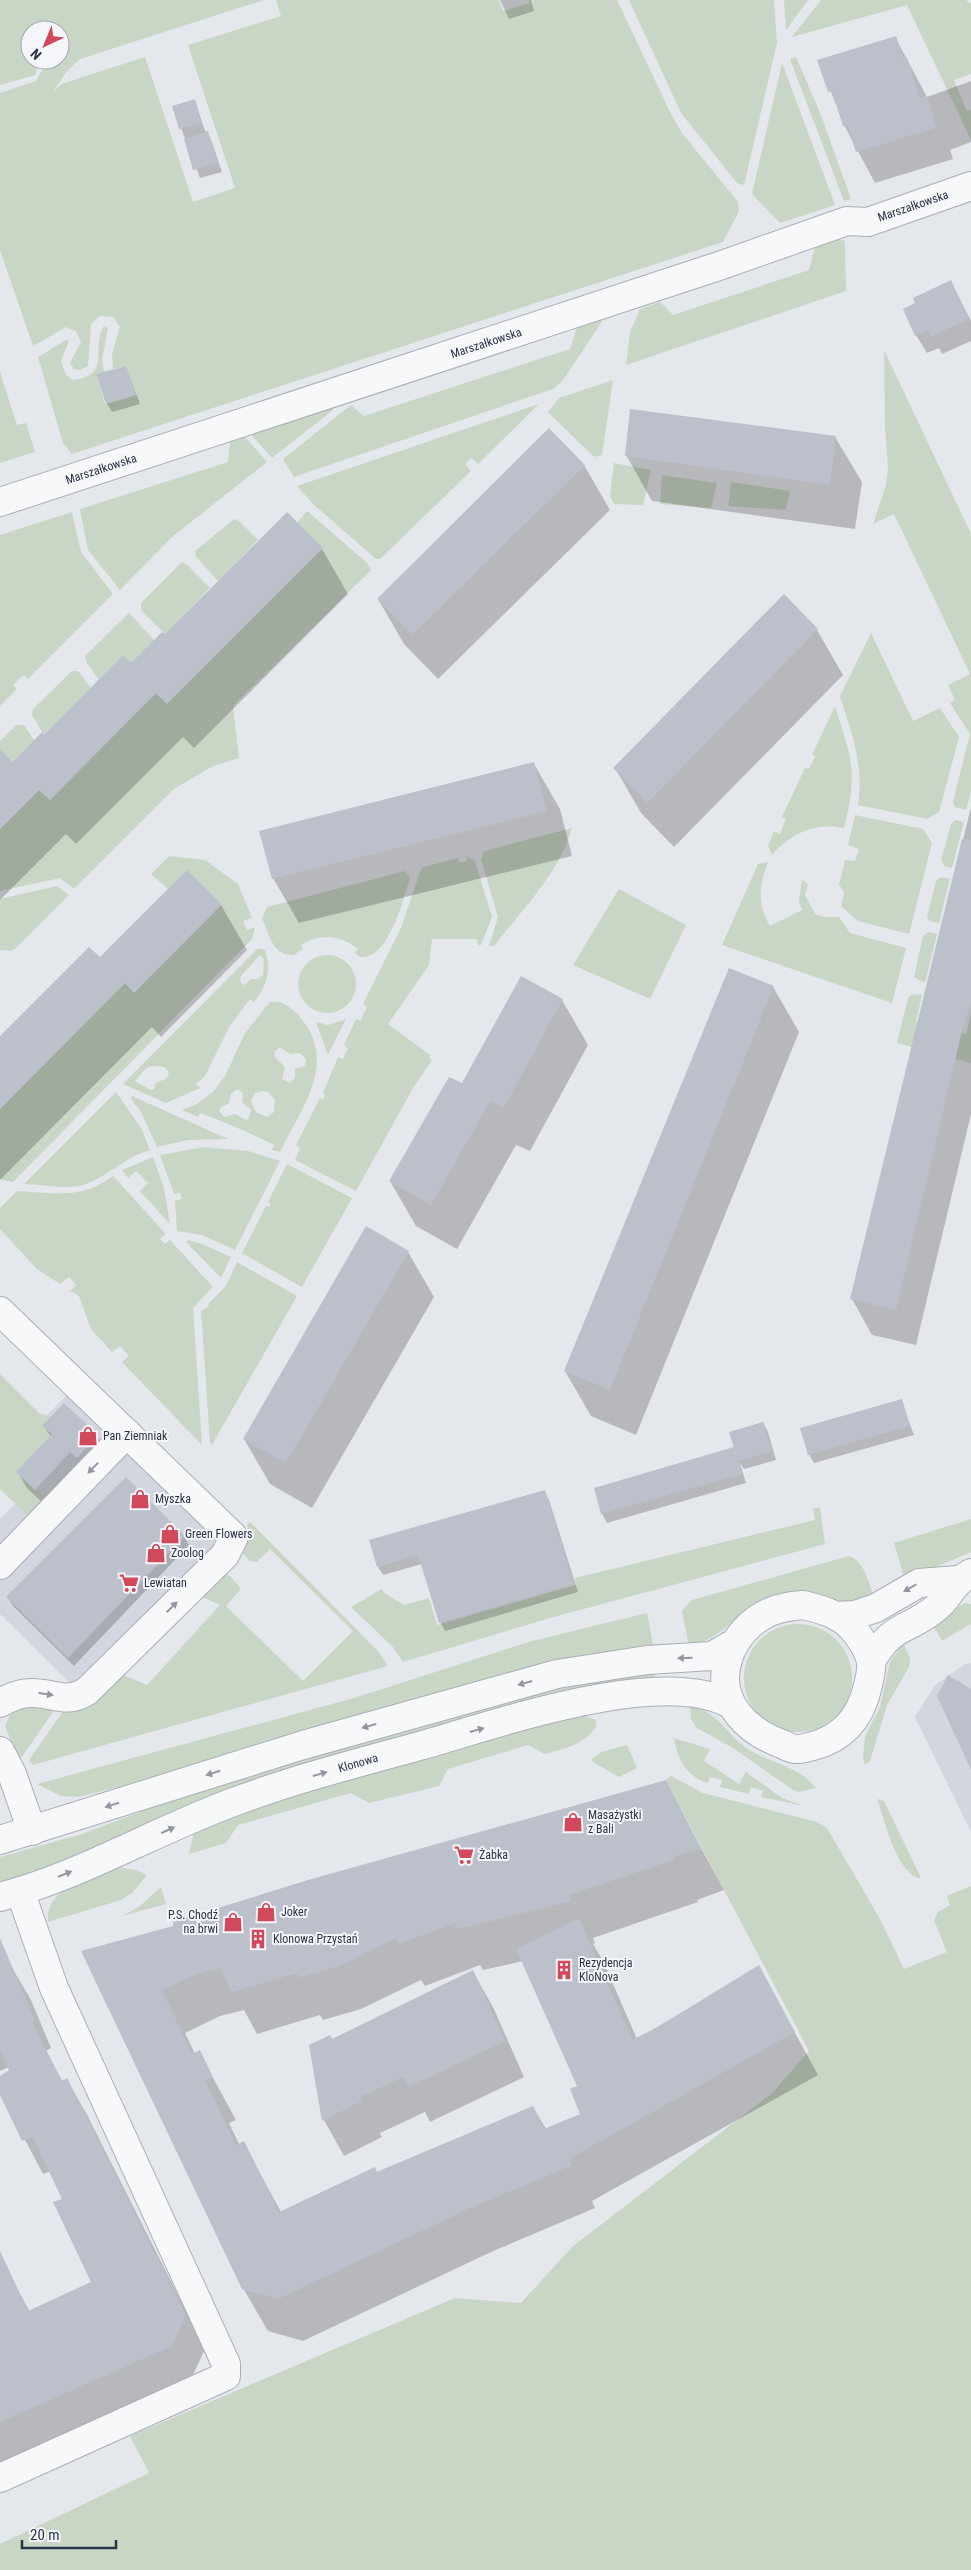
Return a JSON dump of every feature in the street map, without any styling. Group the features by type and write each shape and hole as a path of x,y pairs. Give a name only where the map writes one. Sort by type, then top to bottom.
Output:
{"street":[{"name":"Marszałkowska","path":"0,502 719,266 846,221 868,222 971,186"},
{"path":"0,1311 234,1537 225,1555 87,1691 77,1698 67,1699 28,1692 0,1703"},
{"path":"0,1564 127,1433"},
{"path":"836,1616 855,1615 876,1608 919,1583 964,1577"},
{"path":"731,1645 725,1666 724,1683 730,1704 746,1724 768,1739 797,1750 819,1744 833,1739 850,1725 863,1705 871,1662 881,1643 894,1632 936,1608 964,1577"},
{"path":"0,1840 284,1751 557,1674 647,1660 712,1656 731,1645 757,1620 770,1612 785,1607 803,1606 836,1616 850,1625 859,1637 871,1662"},
{"name":"Klonowa","path":"10,1894 124,1850 238,1800 344,1767 574,1702 645,1693 682,1692 714,1695 730,1704"},
{"path":"0,1751 12,1774 32,1831"},
{"path":"0,2478 226,2376 226,2364 10,1894"}],"shaded area":[{"path":"73,1389 238,1554 91,1704 0,1614 0,1519 17,1502 0,1462"},
{"path":"971,1663 971,1832 915,1717 935,1685 965,1664"}],"green space":[{"path":"0,0 264,0 80,59 70,68 70,20 20,20 20,70 37,70 35,75 0,85"},
{"path":"276,0 499,0 503,11 530,3 529,0 617,0 671,114 682,133 738,202 739,211 723,242 72,454 63,443 38,357 66,340 69,341 61,361 66,375 72,380 85,377 92,373 96,367 100,334 104,326 108,328 102,360 104,372 96,374 105,404 136,395 126,366 113,369 112,354 120,327 113,317 100,316 91,324 88,366 80,370 74,369 70,363 81,342 76,331 66,327 33,346 0,250 0,93 36,81 42,70 68,70 52,94 61,84 145,57 193,202 235,188 188,45 281,16"},
{"path":"629,0 774,0 777,43 744,185 737,183 681,113"},
{"path":"784,0 808,0 786,30"},
{"path":"821,0 966,0 971,4 971,74 954,80 967,111 971,110 971,140 907,5 792,37"},
{"path":"796,57 821,115 851,199 844,201 791,62 791,59"},
{"path":"782,63 835,205 780,223 752,194"},
{"path":"844,240 845,243 846,291 626,365 630,332 640,309 660,302 673,315 809,270 815,247"},
{"path":"605,317 563,380 553,389 294,477 283,459 351,405 364,416 570,349 578,323"},
{"path":"884,350 971,534 971,791 966,810 955,807 953,802 970,734 950,703 955,700 948,685 970,674 894,514 873,524 886,485 888,467 885,428"},
{"path":"0,372 17,425 26,423 35,452 0,463"},
{"path":"613,380 602,455 594,457 548,412 559,398"},
{"path":"539,404 478,464 471,458 465,464 471,471 380,559 376,559 313,504 297,486"},
{"path":"330,406 333,410 272,458 249,432"},
{"path":"244,436 267,462 172,537 120,590 88,550 80,509 228,462 230,441"},
{"path":"614,463 651,470 643,505 614,504 610,496"},
{"path":"662,475 717,483 711,508 660,504"},
{"path":"731,482 790,491 786,510 728,506"},
{"path":"307,511 366,562 371,570 233,706 239,758 213,766 174,789 74,889 60,878 0,891 0,829 39,790 50,800 156,693"},
{"path":"72,512 81,552 113,594 28,679 23,675 13,685 17,689 0,706 0,535"},
{"path":"234,519 239,521 258,540 218,581 196,557 195,551"},
{"path":"182,562 210,588 165,634 141,610 141,603"},
{"path":"129,613 156,642 133,666 123,655 99,680 87,663 85,656"},
{"path":"871,633 913,721 940,708 959,737 939,812 927,819 858,805 859,776 856,749 840,696"},
{"path":"72,671 78,671 91,688 44,735 32,715 33,709"},
{"path":"835,706 846,740 852,779 844,828 824,827 805,831 787,841 772,855 768,846 774,831 780,834 786,819 782,817 805,768 809,769 815,756 812,755"},
{"path":"16,725 24,725 36,743 15,764 5,754 0,760 0,741"},
{"path":"855,815 923,829 932,843 909,934 858,921 841,906 844,893 839,884 845,860 855,861 859,849 848,845"},
{"path":"955,820 964,822 952,868 944,866 941,860 951,824"},
{"path":"572,828 558,860 539,890 494,946 489,946 498,917 481,859 484,851"},
{"path":"169,856 205,860 238,884 252,918 243,921 247,930 255,927 252,939 13,1182 0,1179 0,1109 125,983 135,992 222,904 187,870 168,889 151,874"},
{"path":"466,856 475,861 492,917 481,945 478,945 477,939 432,939 429,965 388,1024 430,1055 429,1058 432,1060 413,1088 356,1191 295,1160 300,1148 296,1145 320,1098 323,1100 325,1095 323,1093 338,1057 343,1059 348,1048 344,1045 356,1019 360,1021 367,1007 363,1004 401,928 420,872 423,867 458,858 460,863 467,861"},
{"path":"768,862 761,887 761,902 770,926 802,910 799,902 802,880 808,884 805,895 815,914 824,917 839,917 850,933 906,948 892,1003 722,945 758,864"},
{"path":"405,871 410,878 399,913 387,939 379,949 370,955 360,957 355,953 358,949 351,944 337,938 323,937 301,945 303,949 294,955 287,955 276,948 262,918 267,907"},
{"path":"941,877 950,879 939,923 930,921 927,918 936,881"},
{"path":"57,886 69,895 16,948 11,951 0,950 0,899"},
{"path":"619,889 686,925 650,999 573,965"},
{"path":"928,932 937,934 925,983 914,977 923,936"},
{"path":"258,948 265,950 268,971 265,984 254,1002 250,999 229,1027 205,1076 196,1084 200,1088 166,1103 123,1084","holes":["260,955 264,959 263,975 258,979 251,979 245,985 241,983 240,977","152,1066 164,1067 169,1072 167,1078 156,1083 154,1089 151,1090 135,1081 146,1068"]},
{"path":"321,955 333,955 348,963 356,978 356,990 348,1005 333,1013 321,1013 306,1005 298,990 298,978 306,963"},
{"path":"913,994 922,995 916,1022 966,1034 971,1013 971,1063 897,1043 908,998"},
{"path":"270,1002 283,1003 300,1017 311,1034 316,1051 316,1068 306,1102 280,1152 272,1150 274,1145 256,1136 200,1113 198,1117 182,1110 197,1104 213,1092 225,1076 245,1033","holes":["280,1047 290,1054 299,1053 306,1059 305,1066 295,1069 295,1078 290,1083 282,1079 285,1067 274,1056 275,1051","237,1089 243,1093 242,1102 251,1110 249,1118 246,1120 235,1114 224,1117 219,1111 221,1107 229,1103 231,1094","268,1092 275,1100 274,1112 267,1117 256,1112 251,1101 255,1093"]},
{"path":"346,1019 328,1055 316,1022 328,1025"},
{"path":"116,1092 141,1128 150,1150 133,1157 94,1181 79,1186 63,1187 24,1184"},
{"path":"132,1096 228,1139 188,1140 157,1147 141,1112 131,1099"},
{"path":"204,1147 248,1151 280,1161 235,1250 202,1235 177,1231 175,1201 182,1199 180,1193 174,1194 160,1155"},
{"path":"153,1157 164,1188 170,1224 140,1191 148,1183 136,1171 128,1178 122,1170"},
{"path":"287,1164 352,1198 302,1287 242,1253 266,1206 269,1207 271,1204 268,1202"},
{"path":"113,1176 166,1234 160,1239 165,1244 170,1240 213,1287 193,1308 202,1445 122,1362 129,1356 120,1346 112,1352 91,1329 79,1296 70,1291 76,1285 69,1277 60,1284 37,1269 0,1229 0,1208 17,1191 79,1192 101,1184"},
{"path":"188,1240 231,1257 221,1278 186,1242"},
{"path":"237,1262 297,1296 212,1445 210,1443 201,1311 209,1306 208,1304 226,1286"},
{"path":"0,1374 39,1413 51,1417 43,1426 56,1438 44,1443 17,1472 44,1497 56,1485 60,1488 30,1518 0,1489"},
{"path":"820,1507 825,1544 550,1618 403,1662 393,1647 351,1607 382,1589 383,1592 404,1605 429,1598 437,1625 576,1585 575,1578 815,1520 813,1509"},
{"path":"971,1519 971,1552 905,1580 894,1543"},
{"path":"250,1522 378,1651 388,1666 33,1765 29,1760 66,1707 123,1675 147,1685 220,1605 198,1595 224,1574 230,1576 241,1589 226,1606 303,1681 353,1631 270,1549 257,1562 250,1561 243,1554 243,1549 251,1536 247,1525"},
{"path":"849,1556 859,1563 868,1579 874,1597 847,1603 810,1594 791,1593 774,1595 751,1606 714,1636 689,1646 682,1611 692,1600"},
{"path":"965,1603 971,1604 971,1624 942,1641 931,1622"},
{"path":"647,1613 654,1650 79,1797 61,1796 37,1784 354,1698 532,1641"},
{"path":"798,1624 819,1628 836,1640 848,1657 852,1678 848,1699 836,1716 819,1728 798,1732 777,1728 760,1716 748,1699 744,1678 748,1657 760,1640 777,1628"},
{"path":"903,1643 910,1658 909,1667 887,1705 870,1761 865,1765 863,1757 865,1736 880,1707 890,1662"},
{"path":"655,1670 654,1682 0,1883 0,1857 82,1834 214,1784 551,1686"},
{"path":"18,1705 57,1706 19,1761 5,1726 11,1713"},
{"path":"690,1706 707,1712 714,1717 738,1741 754,1753 792,1769 816,1788 799,1792 793,1790 733,1748 697,1728 691,1719"},
{"path":"585,1716 596,1720 596,1726 586,1738 567,1748 545,1754 528,1745 448,1769 439,1786 369,1803 351,1793 238,1825 226,1843 189,1854 194,1832 240,1814 380,1770 570,1718"},
{"path":"674,1738 710,1749 704,1761 739,1784 746,1772 782,1798 804,1806 761,1797 763,1791 751,1787 749,1794 720,1787 722,1780 710,1777 708,1783 700,1780 684,1766"},
{"path":"627,1745 637,1768 619,1777 593,1762 592,1759 601,1752"},
{"path":"671,1776 703,1793 817,1822 827,1828 880,1919 904,1969 947,1952 934,1920 938,1912 950,1905 947,1896 971,1886 971,2570 0,2570 0,2544 149,2473 130,2436 455,2298 521,2303 572,2247 772,2093 809,2051 666,1780"},
{"path":"877,1799 884,1801 921,1878 913,1875 905,1868 899,1858 888,1833"},
{"path":"121,1868 136,1870 147,1875 132,1893 121,1900 48,1922 49,1910 54,1900 62,1891 98,1873"},
{"path":"161,1887 166,1904 122,1916 140,1906"}],"building":[{"path":"896,36 903,57 907,57 920,98 927,96 936,128 856,152 847,125 843,126 832,91 828,92 817,60"},
{"path":"195,99 202,123 179,129 172,106"},
{"path":"208,131 218,163 193,170 184,139"},
{"path":"951,280 969,319 931,337 928,330 915,336 903,309 915,303 913,298"},
{"path":"126,366 136,395 106,404 96,374"},
{"path":"630,409 836,436 830,485 625,456"},
{"path":"549,428 585,465 412,635 377,599"},
{"path":"287,512 323,548 167,704 156,693 50,800 39,790 0,829 0,749 13,762 42,732 44,735 123,655 131,663 162,632 165,634"},
{"path":"784,594 818,629 647,803 613,768"},
{"path":"534,762 547,811 272,879 259,831"},
{"path":"962,839 971,840 971,1003 962,1031 896,1310 850,1299"},
{"path":"187,870 222,904 134,993 125,983 0,1109 0,1036 89,947 100,957"},
{"path":"729,968 774,986 610,1390 564,1371"},
{"path":"521,976 563,999 504,1107 490,1101 431,1205 389,1181 449,1077 462,1083"},
{"path":"366,1226 409,1251 286,1463 243,1439"},
{"path":"902,1399 910,1426 808,1455 800,1428"},
{"path":"64,1403 98,1435 77,1458 70,1452 35,1490 16,1472 52,1434 42,1426"},
{"path":"763,1422 772,1451 738,1461 729,1432"},
{"path":"734,1447 742,1474 601,1514 594,1488"},
{"path":"126,1477 185,1536 68,1658 6,1597"},
{"path":"545,1490 574,1584 439,1623 418,1555 377,1567 369,1540"},
{"path":"948,1675 971,1689 971,1770 937,1696"},
{"path":"666,1780 701,1848 673,1857 674,1860 569,1895 572,1901 458,1929 455,1923 399,1944 396,1938 337,1967 298,1978 297,1973 232,1992 220,1968 196,1974 162,1990 192,2054 200,2050 213,2077 205,2081 236,2145 244,2141 279,2212 375,2167 377,2172 533,2106 544,2129 580,2114 570,2089 577,2086 516,1949 579,1918 632,2040 656,2028 759,1965 795,2032 569,2159 572,2165 466,2210 278,2299 242,2289 81,1951 173,1926 173,1922 308,1880"},
{"path":"0,1938 35,2021 32,2022 62,2081 67,2078 186,2315 172,2346 0,2422 0,2251 28,2311 91,2282 53,2202 62,2199 33,2137 22,2141 0,2095 0,2076 9,2070 0,2051"},
{"path":"473,1970 505,2041 409,2087 403,2077 361,2097 362,2101 322,2121 309,2045 330,2035 332,2039"}],"place":[{"name":"Pan Ziemniak","path":"88,1436"},
{"name":"Myszka","path":"140,1499"},
{"name":"Green Flowers","path":"170,1534"},
{"name":"Zoolog","path":"156,1553"},
{"name":"Lewiatan","path":"129,1583"},
{"name":"Masażystki z Bali","path":"573,1822"},
{"name":"Żabka","path":"464,1855"},
{"name":"Joker","path":"266,1912"},
{"name":"P.S. Chodź na brwi","path":"233,1922"},
{"name":"Klonowa Przystań","path":"258,1939"},
{"name":"Rezydencja KloNova","path":"564,1970"}]}
